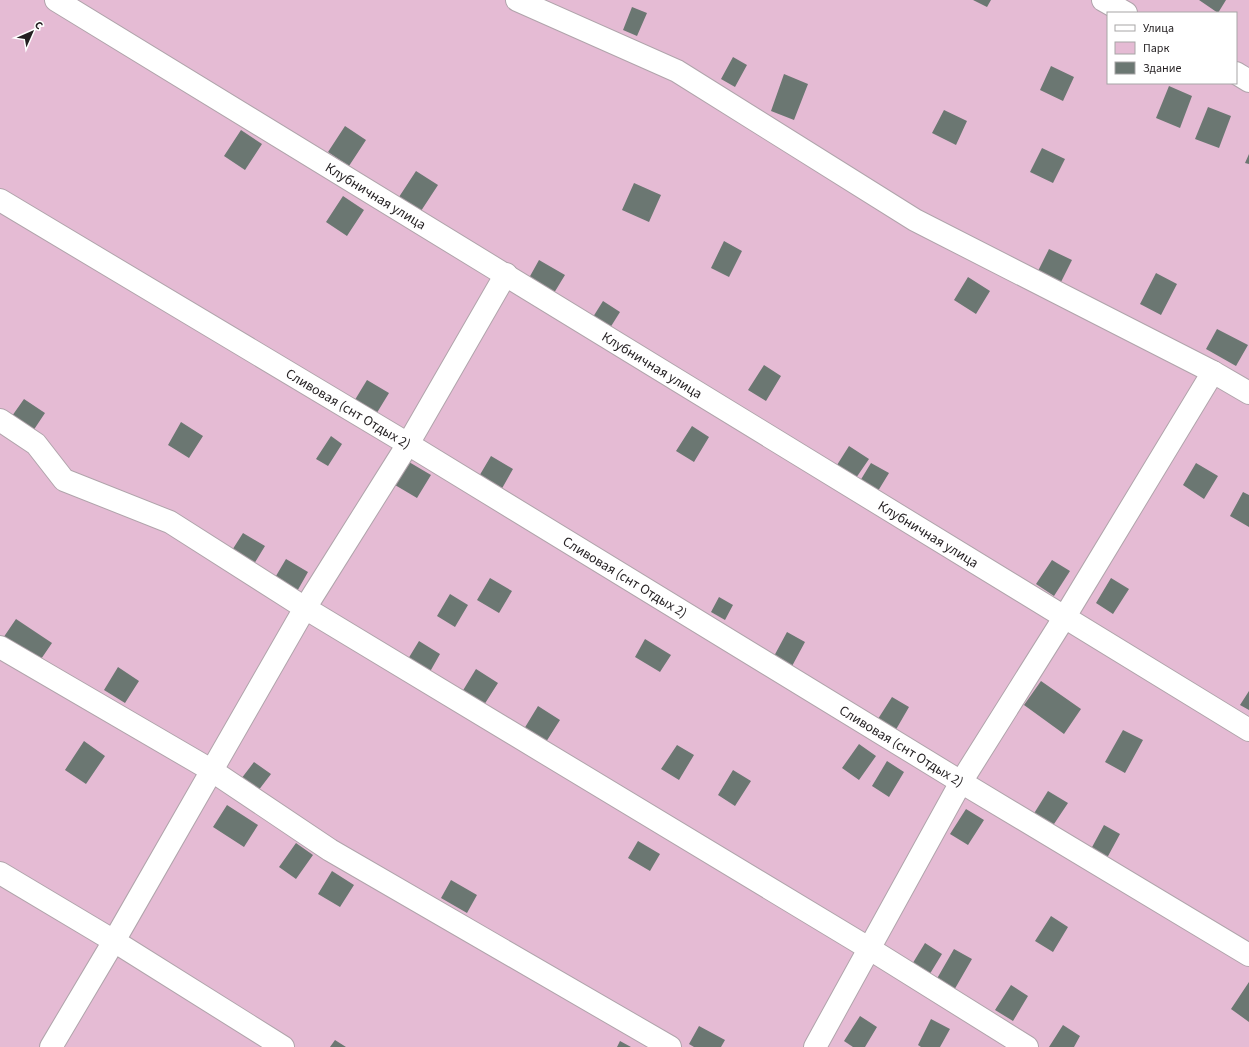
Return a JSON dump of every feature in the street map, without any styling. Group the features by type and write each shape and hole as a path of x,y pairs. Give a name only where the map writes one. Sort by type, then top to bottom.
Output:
{"lane":[{"name":"Клубничная улица","path":"56,0 1249,730"},
{"path":"517,0 677,71 915,220 1213,372 1249,392"},
{"path":"1103,0 1124,12"},
{"path":"1237,75 1249,81"},
{"name":"Сливовая (снт Отдых 2)","path":"0,200 408,444 961,782 1249,955"},
{"path":"51,1047 114,942 305,608 408,444 506,274"},
{"path":"815,1047 961,782 1064,618 1213,372"},
{"path":"0,420 36,444 64,480 170,522 305,608 870,949 1028,1047"},
{"path":"0,647 211,770 330,850 670,1047"},
{"path":"0,873 283,1047"}],"green space":[{"path":"0,0 1249,0 1249,1047 0,1047"}],"building":[{"path":"973,0 991,0 987,7"},
{"path":"1199,0 1226,0 1219,12"},
{"path":"632,7 647,13 637,36 623,30"},
{"path":"733,57 747,65 735,87 721,79"},
{"path":"1051,66 1074,77 1063,101 1040,90"},
{"path":"784,74 808,84 794,120 771,111"},
{"path":"1169,86 1192,96 1180,128 1156,118"},
{"path":"1208,107 1231,116 1219,148 1195,139"},
{"path":"944,110 967,121 956,145 932,133"},
{"path":"345,126 366,140 349,166 328,152"},
{"path":"241,130 262,144 245,170 224,156"},
{"path":"1042,148 1065,159 1053,183 1030,172"},
{"path":"1249,154 1249,164 1245,163"},
{"path":"416,171 438,185 421,211 399,197"},
{"path":"634,183 661,195 649,222 622,210"},
{"path":"343,196 364,210 347,236 326,222"},
{"path":"724,241 742,251 729,277 711,268"},
{"path":"1049,249 1072,260 1060,284 1037,273"},
{"path":"539,260 565,275 554,293 529,278"},
{"path":"1156,273 1177,284 1161,315 1140,304"},
{"path":"968,277 990,291 976,314 954,300"},
{"path":"603,301 620,312 610,328 593,317"},
{"path":"1217,329 1248,345 1236,366 1206,349"},
{"path":"764,365 781,376 766,401 748,390"},
{"path":"367,380 389,393 375,416 353,403"},
{"path":"24,399 45,413 33,431 12,416"},
{"path":"181,422 203,436 189,458 168,445"},
{"path":"692,426 709,437 694,462 676,451"},
{"path":"331,436 342,444 328,466 316,459"},
{"path":"849,446 869,459 856,478 837,465"},
{"path":"491,456 513,469 500,492 478,478"},
{"path":"409,462 431,475 417,498 395,485"},
{"path":"871,463 889,473 878,491 860,481"},
{"path":"1196,463 1218,476 1204,499 1183,485"},
{"path":"1243,492 1249,495 1249,527 1230,516"},
{"path":"243,533 265,546 251,569 229,555"},
{"path":"286,559 308,572 295,595 273,581"},
{"path":"1052,560 1070,571 1054,596 1036,584"},
{"path":"490,578 512,591 499,613 477,600"},
{"path":"1111,578 1129,589 1113,614 1096,603"},
{"path":"450,594 468,605 455,627 437,616"},
{"path":"719,597 733,605 725,620 711,612"},
{"path":"16,619 52,643 37,665 1,641"},
{"path":"787,632 805,642 791,668 773,658"},
{"path":"645,639 671,655 660,672 635,657"},
{"path":"419,641 440,654 427,677 405,664"},
{"path":"118,667 139,681 125,703 104,690"},
{"path":"476,669 498,683 484,705 462,692"},
{"path":"1041,681 1081,709 1064,734 1024,705"},
{"path":"1249,691 1249,710 1240,705"},
{"path":"892,697 909,707 894,733 876,722"},
{"path":"538,706 560,720 546,742 524,729"},
{"path":"1123,730 1143,740 1125,773 1105,762"},
{"path":"84,741 105,756 86,784 65,770"},
{"path":"859,744 876,756 859,780 842,768"},
{"path":"677,745 694,755 679,780 661,769"},
{"path":"887,761 904,772 889,797 872,786"},
{"path":"254,762 271,774 258,791 241,779"},
{"path":"733,770 751,781 735,806 718,795"},
{"path":"1048,791 1068,803 1052,827 1033,815"},
{"path":"227,805 258,825 244,847 213,827"},
{"path":"966,809 984,820 968,845 950,834"},
{"path":"1104,825 1120,834 1107,858 1091,849"},
{"path":"638,841 660,854 650,871 628,858"},
{"path":"296,843 313,855 296,879 279,867"},
{"path":"332,871 354,885 340,907 318,894"},
{"path":"451,880 477,895 467,913 441,898"},
{"path":"1051,916 1068,927 1053,952 1035,941"},
{"path":"925,943 942,954 928,977 911,966"},
{"path":"954,949 972,959 953,992 935,982"},
{"path":"1249,982 1249,1022 1231,1009"},
{"path":"1011,985 1028,996 1013,1021 995,1010"},
{"path":"860,1016 877,1027 865,1047 853,1047 844,1041"},
{"path":"931,1019 950,1029 940,1047 921,1047 918,1045"},
{"path":"1063,1025 1080,1036 1074,1047 1049,1047"},
{"path":"699,1026 725,1040 721,1047 694,1047 689,1044"},
{"path":"335,1040 346,1047 330,1047"},
{"path":"620,1041 631,1047 617,1047"}]}
